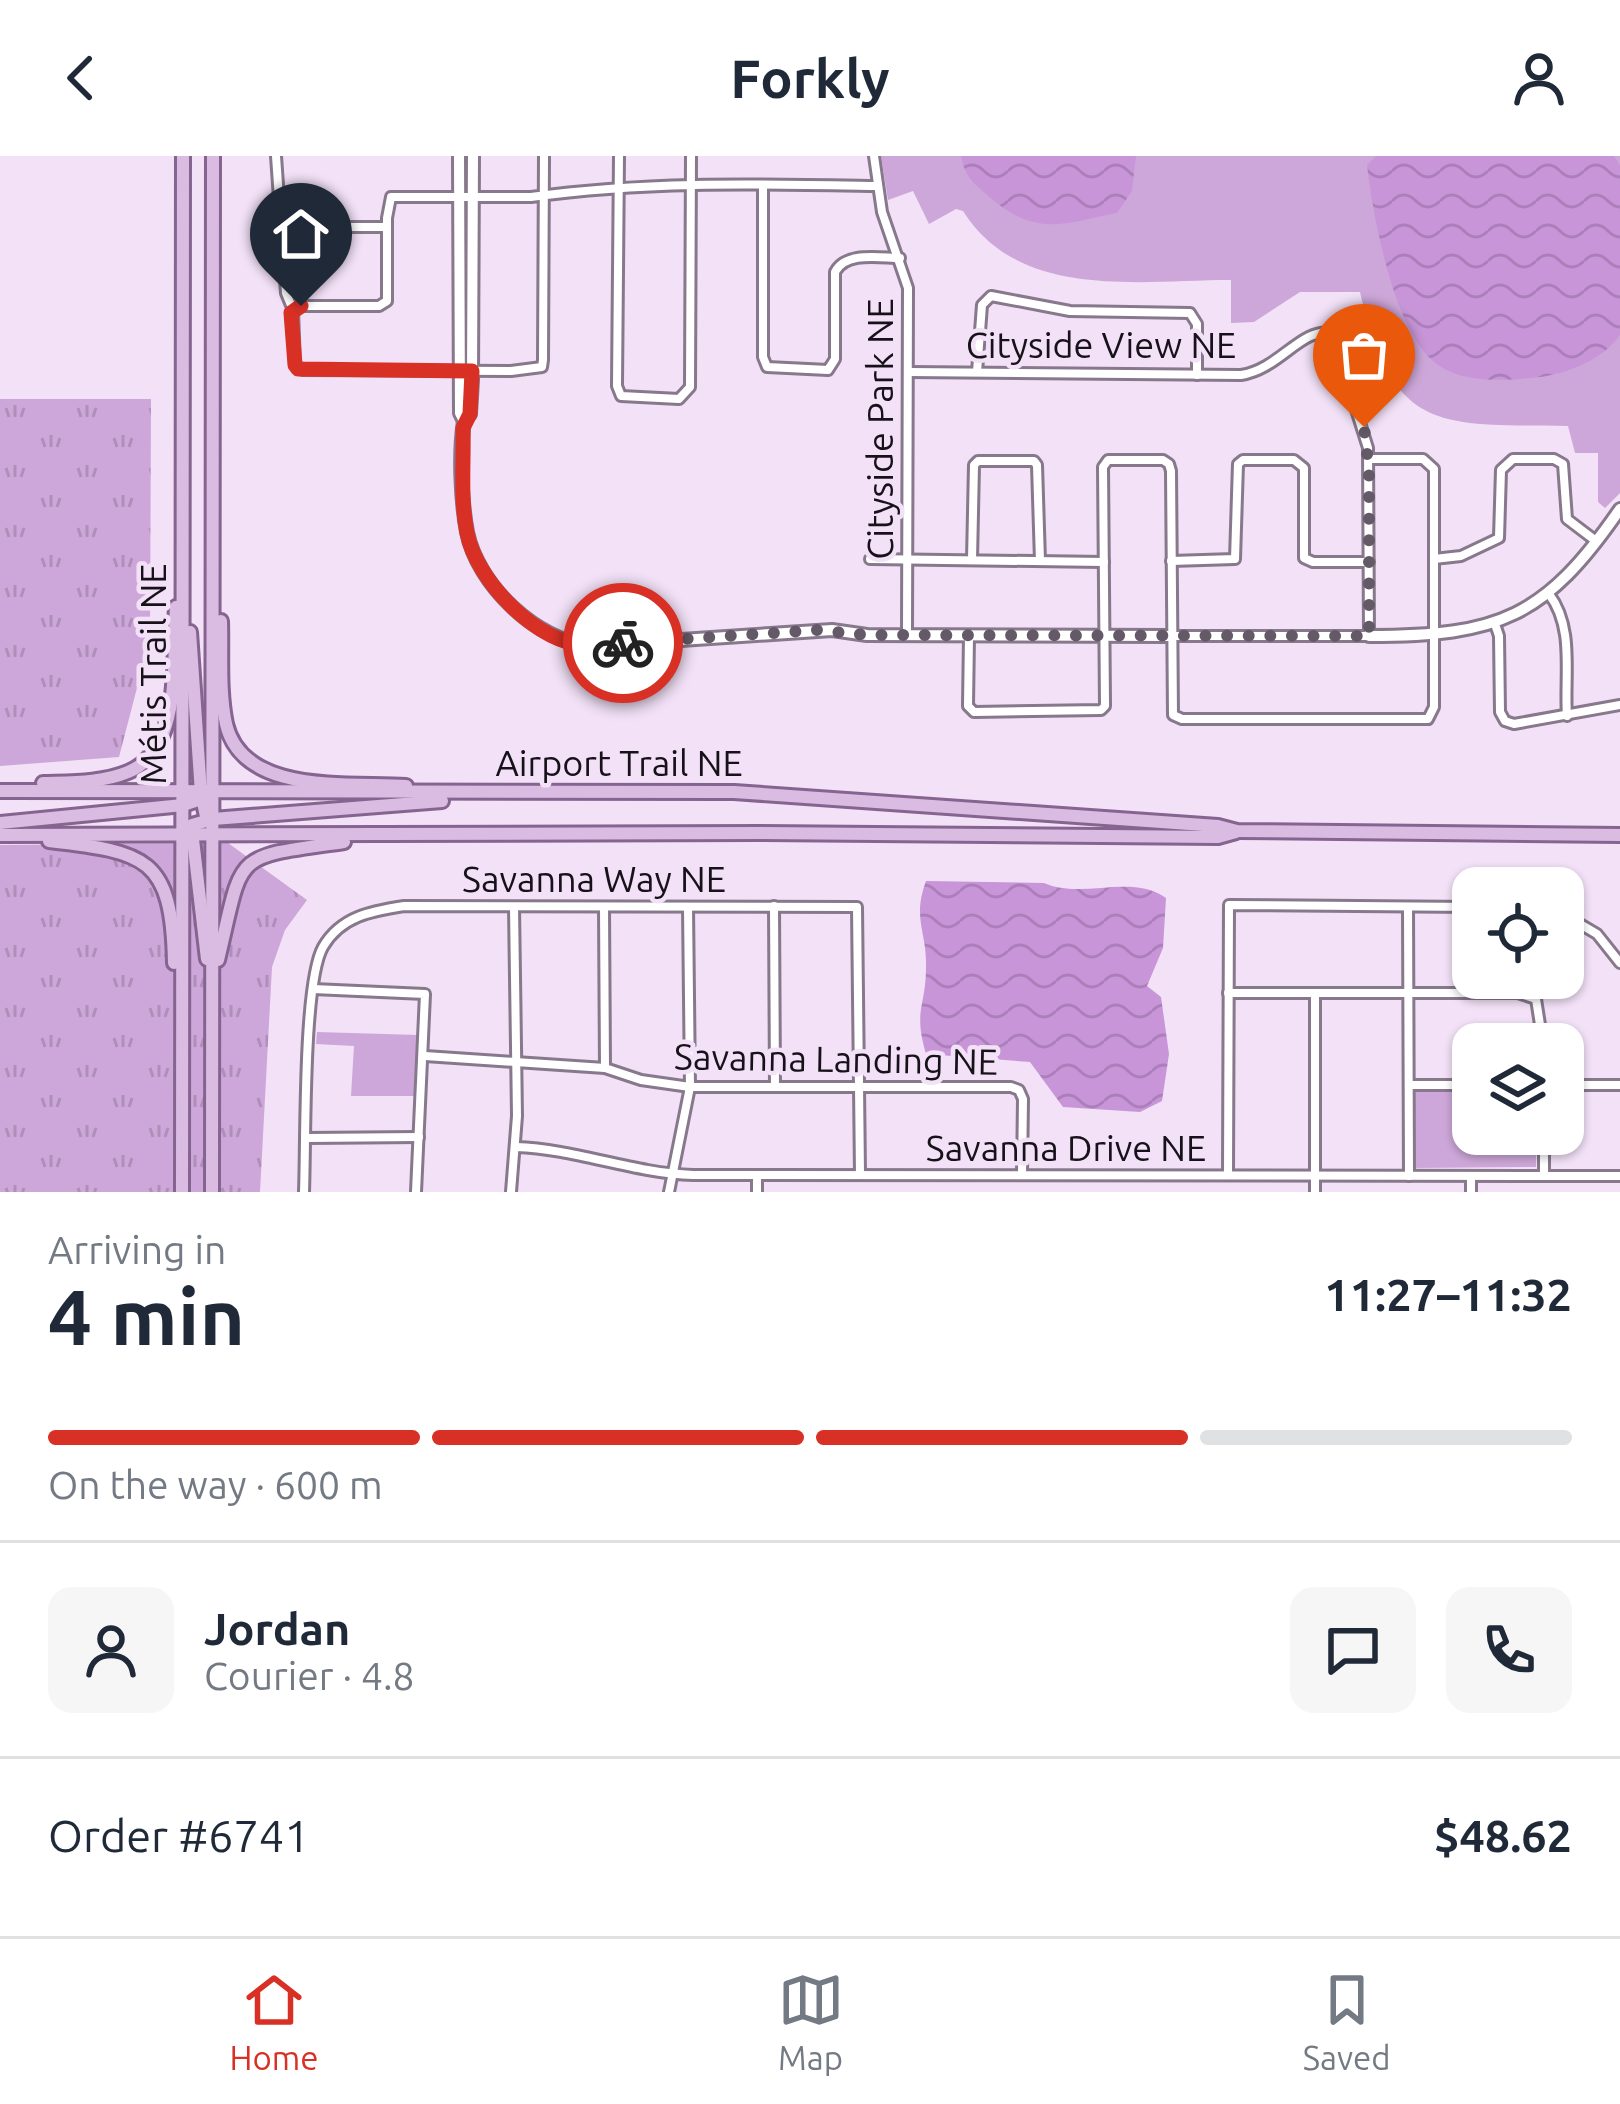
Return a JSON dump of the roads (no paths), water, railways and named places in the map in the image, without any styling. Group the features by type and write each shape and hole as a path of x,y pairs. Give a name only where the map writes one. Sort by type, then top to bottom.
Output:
{"main road":[{"name":"Métis Trail NE","path":"183,156 183,559 195,798 211,825 212,1192"},
{"name":"Métis Trail NE","path":"195,798 213,401 213,156"},
{"path":"213,401 224,705 238,752 252,764 287,778 533,793"},
{"path":"0,788 113,776 140,765 154,752 166,724 169,700 183,498"},
{"name":"Airport Trail NE","path":"0,788 195,798 808,795 1218,826 1237,832"},
{"path":"211,825 533,793"},
{"path":"0,823 195,798 189,831 212,984"},
{"name":"Airport Trail NE","path":"0,835 189,831 211,825 388,836 762,832 1620,835"},
{"name":"Métis Trail NE","path":"182,1190 189,831"},
{"path":"0,835 126,853 158,877 169,901 174,940 182,1190"},
{"path":"212,984 233,887 250,864 290,848 388,836"}],"street":[{"path":"276,156 286,293 293,310 298,369 466,371 542,367 544,156"},
{"path":"459,156 466,371"},
{"path":"473,156 466,371 460,413 467,534 474,553 512,604 560,640 590,646 817,630 907,635 1434,635 1495,624 1550,594 1598,542 1620,509"},
{"path":"619,156 618,391 626,398 679,399 690,387 691,156"},
{"name":"Cityside Park NE","path":"874,156 882,212 908,288 907,635"},
{"path":"763,184 763,357 767,368 828,370 835,359 839,263 901,259"},
{"path":"293,310 385,304 392,197 544,195 618,185 877,186"},
{"path":"281,227 387,227"},
{"path":"977,372 982,301 991,296 1070,311 1190,313 1197,324 1197,376"},
{"name":"Cityside View NE","path":"909,372 1251,373 1279,360 1315,333 1332,333 1361,418 1369,459 1369,636"},
{"path":"969,635 968,706 974,712 1101,710 1105,706 1103,467 1108,460 1162,460 1171,466 1170,713 1178,718 1431,717 1433,465 1423,459 1369,459"},
{"path":"1434,560 1461,556 1499,538 1501,470 1513,459 1554,459 1563,464 1567,519 1598,542"},
{"path":"972,560 974,465 978,460 1034,461 1037,465 1040,561"},
{"path":"1171,561 1234,559 1238,464 1243,460 1294,460 1304,468 1304,558 1369,562"},
{"path":"870,559 1104,562"},
{"path":"1550,594 1565,630 1567,716"},
{"path":"1495,624 1501,718 1514,724 1620,705"},
{"path":"1228,1175 1229,905 1452,907"},
{"name":"Savanna Way NE","path":"304,1192 313,989 323,948 340,928 364,913 404,906 857,907 860,1174"},
{"path":"774,906 775,1087"},
{"path":"511,1192 517,1059 514,907"},
{"path":"669,1192 690,1087 688,907"},
{"path":"1408,907 1409,1176"},
{"path":"604,908 605,1068"},
{"path":"1584,926 1597,934 1620,963"},
{"path":"313,989 424,994 416,1192"},
{"path":"1228,993 1507,992 1532,997 1542,1023"},
{"path":"1315,994 1316,1192"},
{"name":"Savanna Landing NE","path":"424,1056 605,1068 641,1080 690,1087 1019,1090 1022,1174"},
{"path":"1584,1085 1620,1084"},
{"path":"1409,1085 1452,1085"},
{"path":"307,1138 420,1137"},
{"name":"Savanna Drive NE","path":"516,1147 585,1154 670,1174 1620,1176"},
{"path":"1544,1155 1544,1176"},
{"path":"757,1175 757,1192"},
{"path":"1471,1176 1471,1192"}],"water":[{"path":"961,156 1136,156 1132,191 1117,213 1048,224 1003,208 973,182"},
{"path":"1376,156 1614,156 1620,165 1620,335 1592,360 1544,376 1481,379 1456,374 1434,362 1407,324 1387,270 1367,165"},
{"path":"926,881 1138,888 1166,898 1163,948 1147,986 1161,997 1169,1054 1162,1101 1140,1112 1063,1107 1030,1062 926,1054 920,1018 926,955 920,915"}]}
